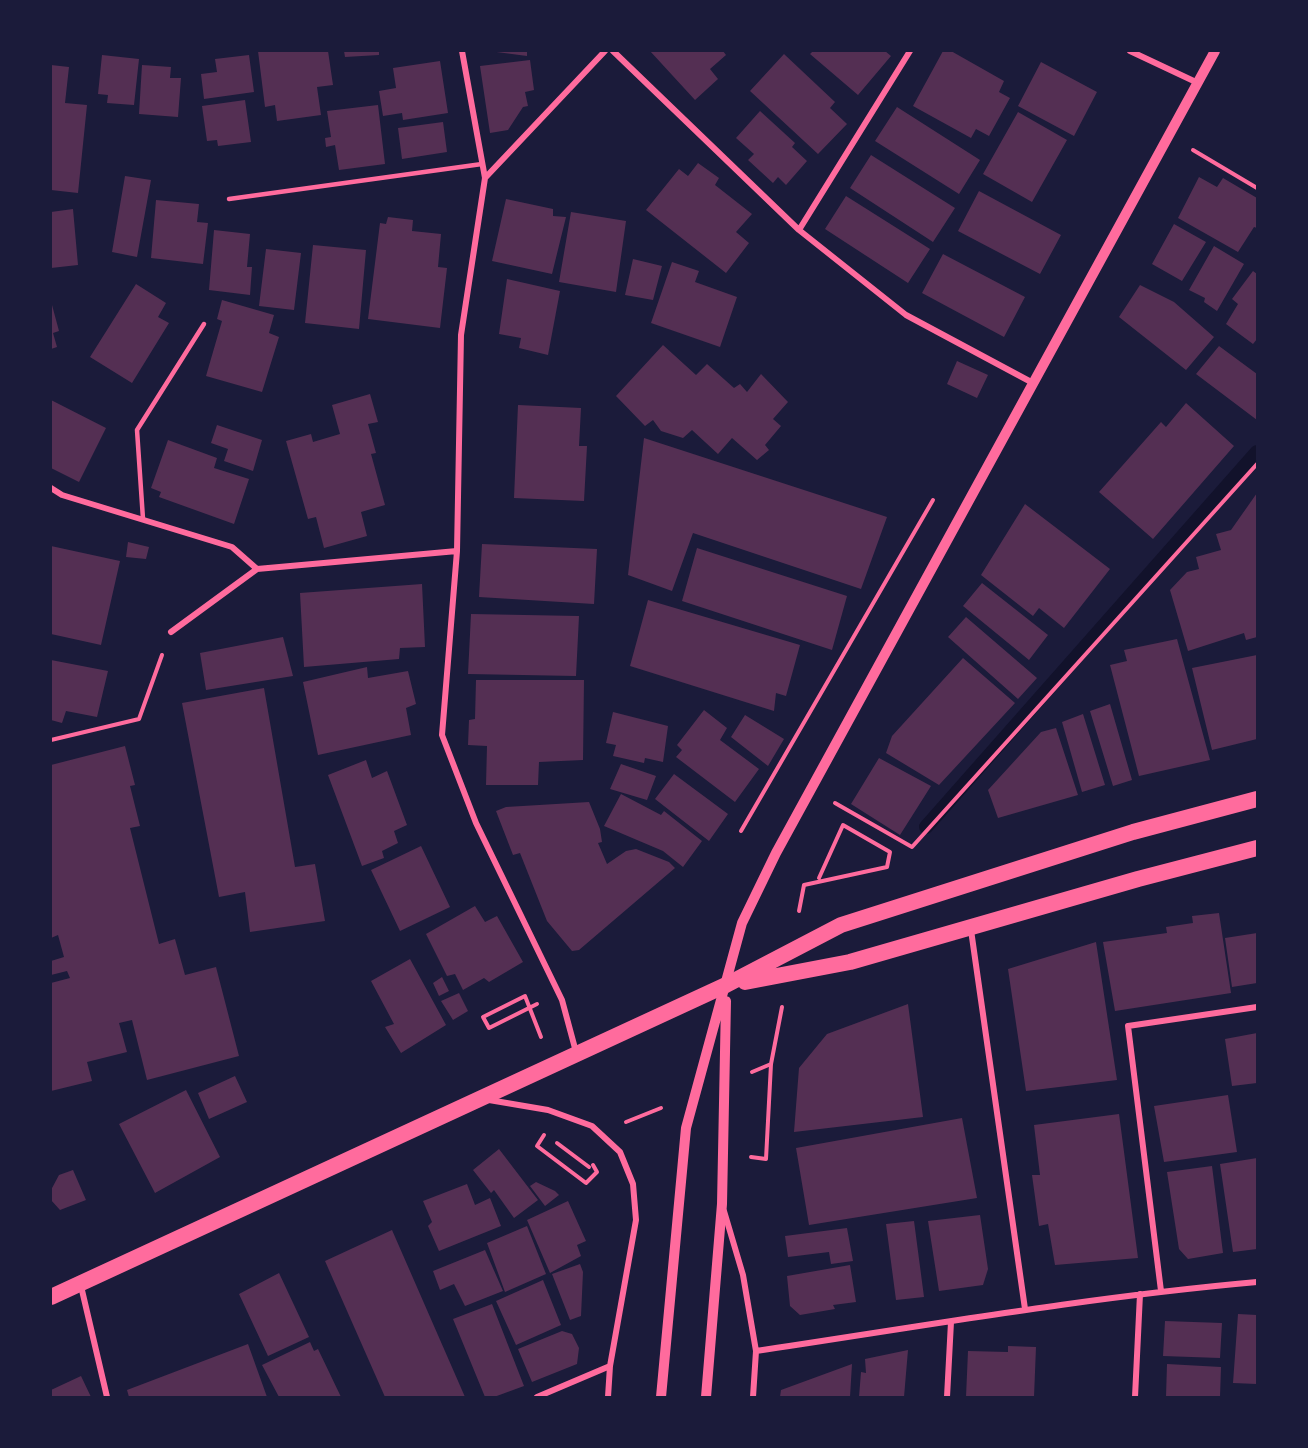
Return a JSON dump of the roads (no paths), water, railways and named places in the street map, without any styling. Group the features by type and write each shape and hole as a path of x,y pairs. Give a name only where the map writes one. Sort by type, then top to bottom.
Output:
{"highway":[{"path":"51,1297 576,1053 726,986 841,925 1132,832 1257,799"},
{"path":"726,986 850,962 971,926 1257,848"}],"street":[{"path":"462,51 485,178 460,335 457,552 442,735 476,823 562,1000 576,1053"},
{"path":"485,178 605,51"},
{"path":"613,51 799,230 906,315 1033,383"},
{"path":"799,230 910,51"},
{"path":"1130,51 1198,83"},
{"path":"661,1397 686,1128 742,923 811,789 1215,51"},
{"path":"51,488 62,495 232,547 257,569"},
{"path":"171,633 257,569 457,552"},
{"path":"971,926 1025,1309"},
{"path":"706,1397 722,1204 726,986"},
{"path":"1161,1291 1128,1026 1257,1007"},
{"path":"479,1098 548,1110 592,1126 620,1152 633,1184 636,1220 610,1366 608,1397"},
{"path":"722,1204 743,1275 756,1351 753,1397"},
{"path":"80,1282 107,1397"},
{"path":"756,1351 1025,1309 1161,1291 1257,1282"},
{"path":"1135,1397 1140,1294"},
{"path":"947,1397 951,1322"},
{"path":"537,1397 610,1366"}],"lane":[{"path":"229,199 482,164"},
{"path":"143,519 137,430 204,324"}],"waterway":[{"path":"926,827 1257,452"}]}
